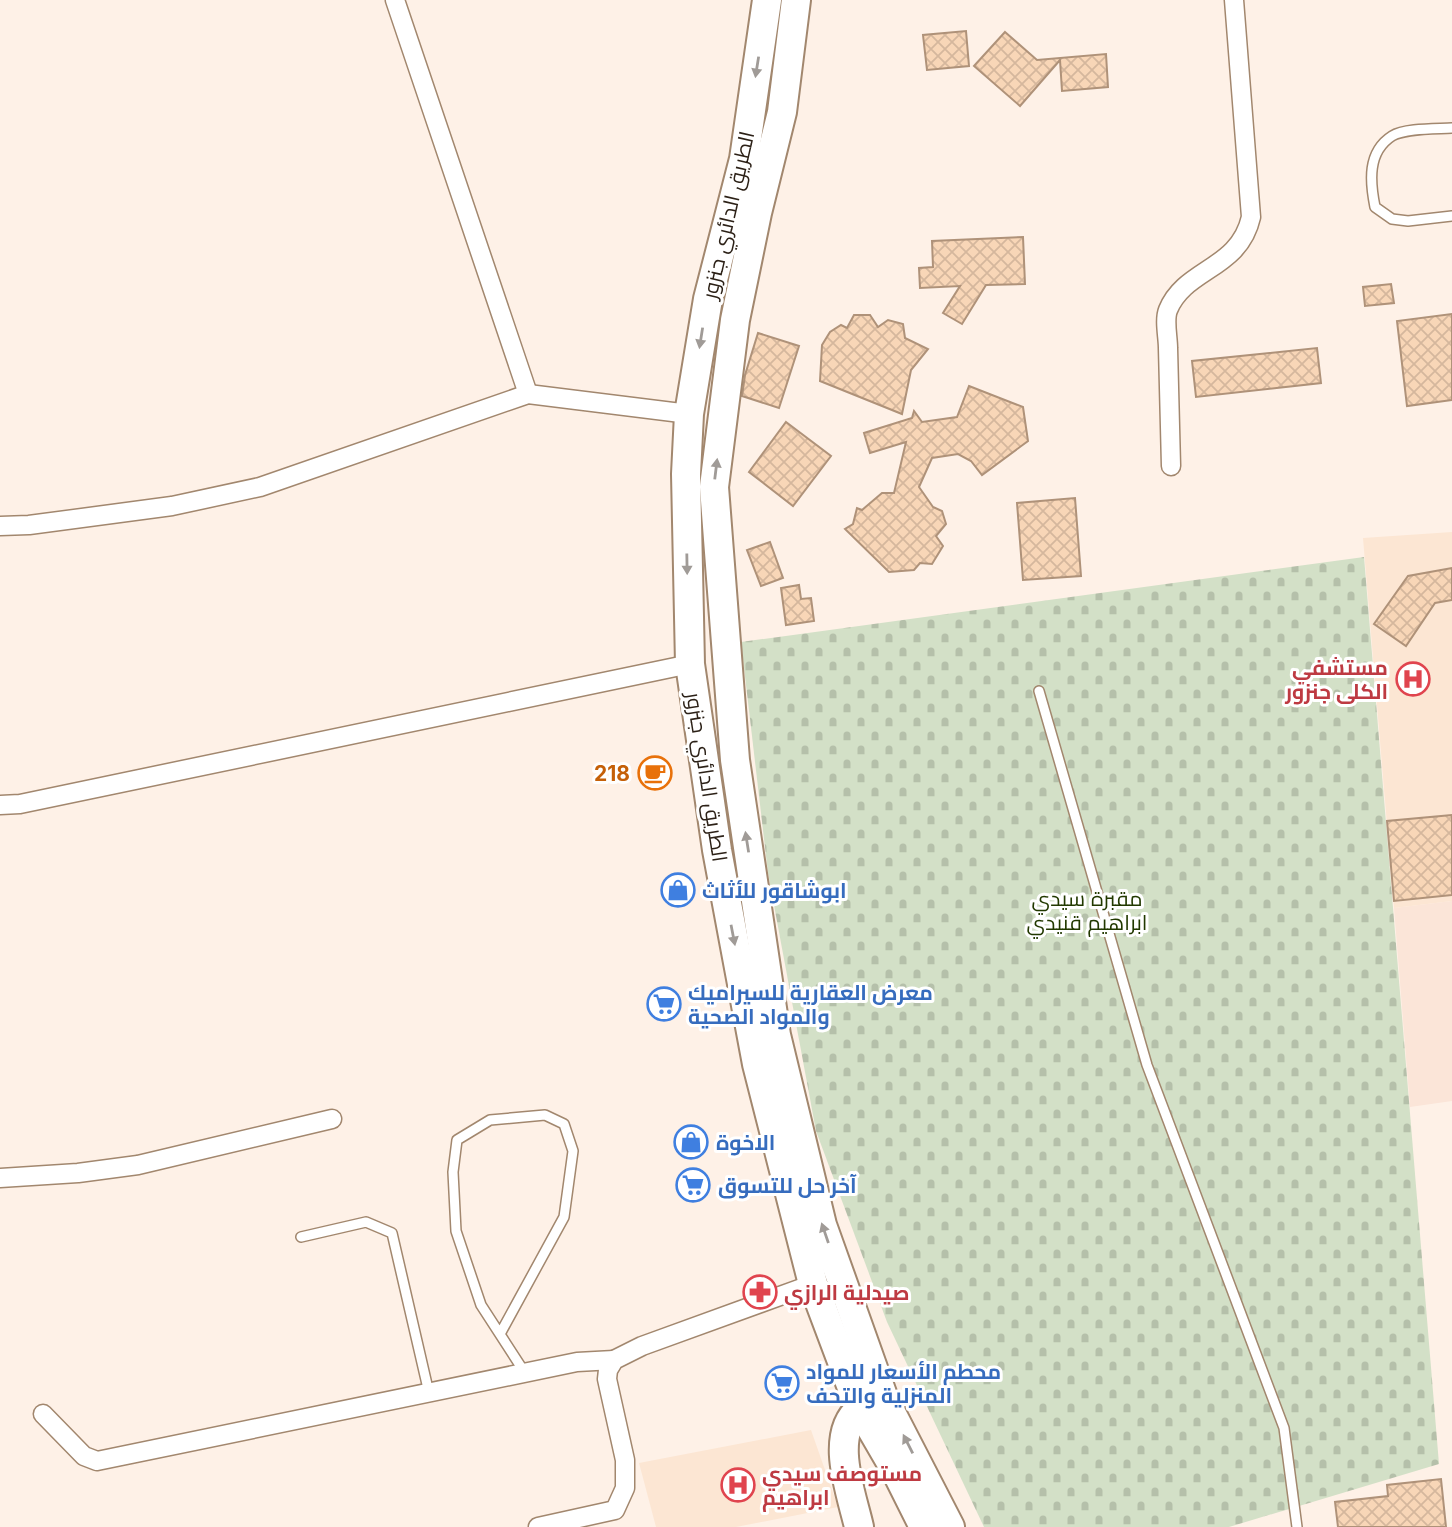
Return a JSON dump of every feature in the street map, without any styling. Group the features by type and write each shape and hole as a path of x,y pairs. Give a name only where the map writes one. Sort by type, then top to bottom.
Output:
{"main road":[{"name":"الطريق الدائري جنزور","path":"767,0 744,159 708,299 689,414 685,474 690,664 717,850 757,1064 813,1284 872,1404"},
{"name":"الطريق الدائري جنزور","path":"796,0 782,112 757,213 735,320 714,487 734,760 776,1035 822,1225 872,1404 896,1471 937,1519 962,1527"},
{"path":"859,1527 843,1449 846,1432 872,1404"}],"street":[{"path":"395,0 528,394"},
{"path":"1171,466 1167,312 1184,287 1238,247 1248,231 1251,217 1234,0"},
{"path":"0,526 29,525 172,506 260,487 528,394 689,414"},
{"path":"0,805 20,804 690,664"},
{"path":"0,1178 78,1173 138,1165 332,1119"},
{"path":"43,1414 84,1456 97,1461 577,1362 614,1360 642,1346 813,1284"},
{"path":"538,1527 615,1510 625,1488 625,1460 607,1380 608,1370 614,1360"}],"lane":[{"path":"1452,128 1420,130 1392,136 1375,155 1370,183 1375,207 1392,219 1408,221 1452,216"},
{"path":"1039,691 1147,1065 1284,1428 1297,1527"},
{"path":"499,1334 564,1217 573,1152 564,1124 545,1115 490,1120 457,1140 453,1172 456,1231 481,1306 499,1334 525,1373"},
{"path":"301,1237 366,1222 392,1233 429,1393"}],"shaded area":[{"name":"مستشفي الكلى جنزور","path":"1452,532 1452,901 1394,908 1363,538"},
{"path":"1452,901 1452,1101 1410,1107 1394,908"},
{"name":"مستوصف سيدي ابراهيم","path":"811,1430 838,1507 736,1527 656,1527 639,1463"}],"green space":[{"name":"مقبرة سيدي ابراهيم قنيدي","path":"1364,557 1439,1464 1229,1527 984,1527 887,1322 816,1131 768,873 741,642"}],"building":[{"path":"966,31 969,66 927,70 923,35"},
{"path":"1005,32 1037,60 1106,54 1108,87 1062,91 1060,60 1020,106 974,66"},
{"path":"1023,237 1025,284 986,285 962,324 943,313 960,286 920,288 919,268 933,267 932,241"},
{"path":"1391,284 1394,303 1365,306 1363,287"},
{"path":"1452,314 1452,400 1407,406 1397,321"},
{"path":"854,315 870,315 878,327 888,320 903,324 905,338 928,349 911,370 902,414 820,381 822,345 830,332 841,325 847,328"},
{"path":"758,333 799,346 779,408 742,396 745,375"},
{"path":"1317,348 1321,383 1196,397 1192,361"},
{"path":"969,386 1023,407 1028,441 982,475 971,461 958,454 932,458 919,487 933,507 942,511 946,524 936,536 943,546 932,564 920,563 914,570 889,572 845,529 853,524 857,508 862,510 882,493 894,493 906,442 870,453 864,433 912,418 914,411 922,422 957,417"},
{"path":"786,422 831,456 793,506 749,472"},
{"path":"1075,498 1081,576 1023,580 1017,503"},
{"path":"770,542 783,578 761,586 747,550"},
{"path":"1452,568 1452,600 1435,603 1406,646 1374,624 1408,576"},
{"path":"799,585 801,599 811,598 814,621 786,625 781,588"},
{"path":"1452,815 1452,895 1394,901 1387,821"},
{"path":"1441,1479 1446,1527 1338,1527 1335,1502 1388,1496 1387,1485"}],"place":[{"name":"مستشفي الكلى جنزور","path":"1413,679"},
{"name":"218","path":"655,773"},
{"name":"ابوشاقور للأثاث","path":"678,890"},
{"name":"معرض العقارية للسيراميك والمواد الصحية","path":"664,1004"},
{"name":"الاخوة","path":"691,1142"},
{"name":"آخر حل للتسوق","path":"693,1185"},
{"name":"صيدلية الرازي","path":"760,1292"},
{"name":"محطم الأسعار للمواد المنزلية والتحف","path":"782,1383"},
{"name":"مستوصف سيدي ابراهيم","path":"738,1485"}]}
